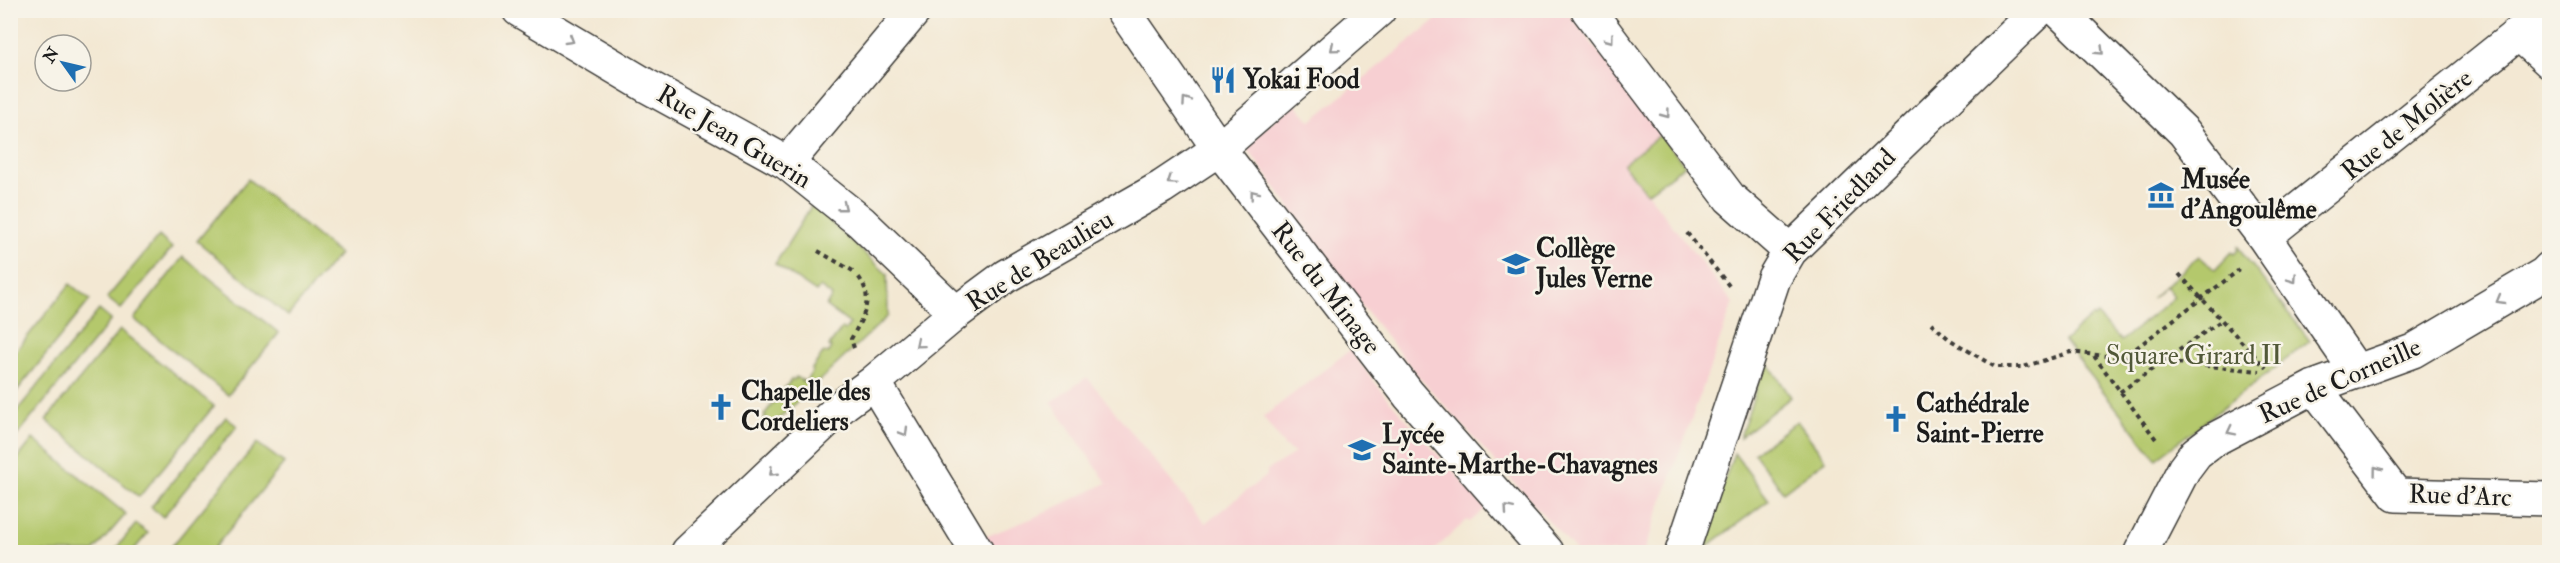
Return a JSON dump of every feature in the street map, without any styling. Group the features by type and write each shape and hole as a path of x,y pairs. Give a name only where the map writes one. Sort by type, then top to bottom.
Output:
{"street":[{"name":"Rue Jean Guerin","path":"519,10 647,86 787,163 861,222 956,313"},
{"path":"787,163 915,10"},
{"name":"Rue du Minage","path":"1123,10 1219,149 1408,395 1547,552"},
{"name":"Rue de Beaulieu","path":"688,552 844,404 874,382 956,313 1006,276 1162,187 1219,149 1379,10"},
{"path":"1588,10 1730,198 1790,251"},
{"name":"Rue Friedland","path":"1682,552 1774,278 1790,251 2039,10"},
{"path":"2058,10 2184,132 2265,237 2357,372"},
{"name":"Rue de Molière","path":"2265,237 2548,10"},
{"path":"2519,34 2550,62"},
{"name":"Rue de Corneille","path":"2141,552 2184,469 2196,453 2212,440 2314,387 2413,351 2544,274 2550,268"},
{"path":"874,382 977,552"},
{"name":"Rue d'Arc","path":"2314,387 2396,495 2550,500"}],"path":[{"path":"1687,233 1730,286"},
{"path":"818,251 854,272 867,292 865,312 851,339 854,348"},
{"path":"854,272 860,264"},
{"path":"2123,358 2239,270"},
{"path":"1931,323 1949,339 1995,367 2023,367 2071,352 2093,356 2270,371 2179,274"},
{"path":"2120,392 2222,320"},
{"path":"2093,356 2159,443"}],"shaded area":[{"name":"Collège Jules Verne","path":"1447,11 1567,11 1685,165 1647,193 1733,303 1644,552 1577,552 1417,375 1343,282 1245,145 1294,102 1311,121"},
{"name":"Lycée Sainte-Marthe-Chavagnes","path":"1350,350 1387,398 1486,508 1470,522 1467,520 1432,552 990,552 982,538 1033,518 1107,483 1051,402 1087,377 1205,523 1267,475 1267,470 1295,453 1285,447 1263,417"}],"green space":[{"path":"1660,135 1685,165 1647,193 1623,164"},
{"path":"248,179 339,254 288,316 197,241"},
{"path":"812,205 887,274 888,316 767,430 759,425 777,398 779,399 780,394 796,377 805,382 824,352 828,353 831,347 829,346 842,328 845,330 850,324 826,306 832,296 820,287 816,292 775,264"},
{"path":"159,236 172,248 121,309 107,298"},
{"name":"Square Girard II","path":"2238,247 2310,341 2156,459 2064,341 2092,316 2094,318 2097,315 2121,341 2174,297 2165,286 2199,256 2215,270 2232,252 2234,254 2237,251"},
{"path":"183,257 279,333 228,395 134,319"},
{"path":"70,284 90,300 11,398 11,357"},
{"path":"99,310 111,320 11,443 11,418"},
{"path":"120,330 214,406 139,497 46,420"},
{"path":"1766,360 1791,397 1740,437"},
{"path":"226,417 237,426 163,517 151,507"},
{"path":"1797,421 1826,460 1783,492 1754,453"},
{"path":"33,439 126,514 93,552 11,552 11,467"},
{"path":"257,443 284,463 211,552 167,552"},
{"path":"1734,453 1769,500 1700,552"},
{"path":"136,524 148,533 132,552 113,552"}],"place":[{"name":"Yokai Food","path":"1223,80"},
{"name":"Musée d'Angoulême","path":"2161,195"},
{"name":"Collège Jules Verne","path":"1516,264"},
{"name":"Chapelle des Cordeliers","path":"721,407"},
{"name":"Cathédrale Saint-Pierre","path":"1896,419"},
{"name":"Lycée Sainte-Marthe-Chavagnes","path":"1362,450"}]}
